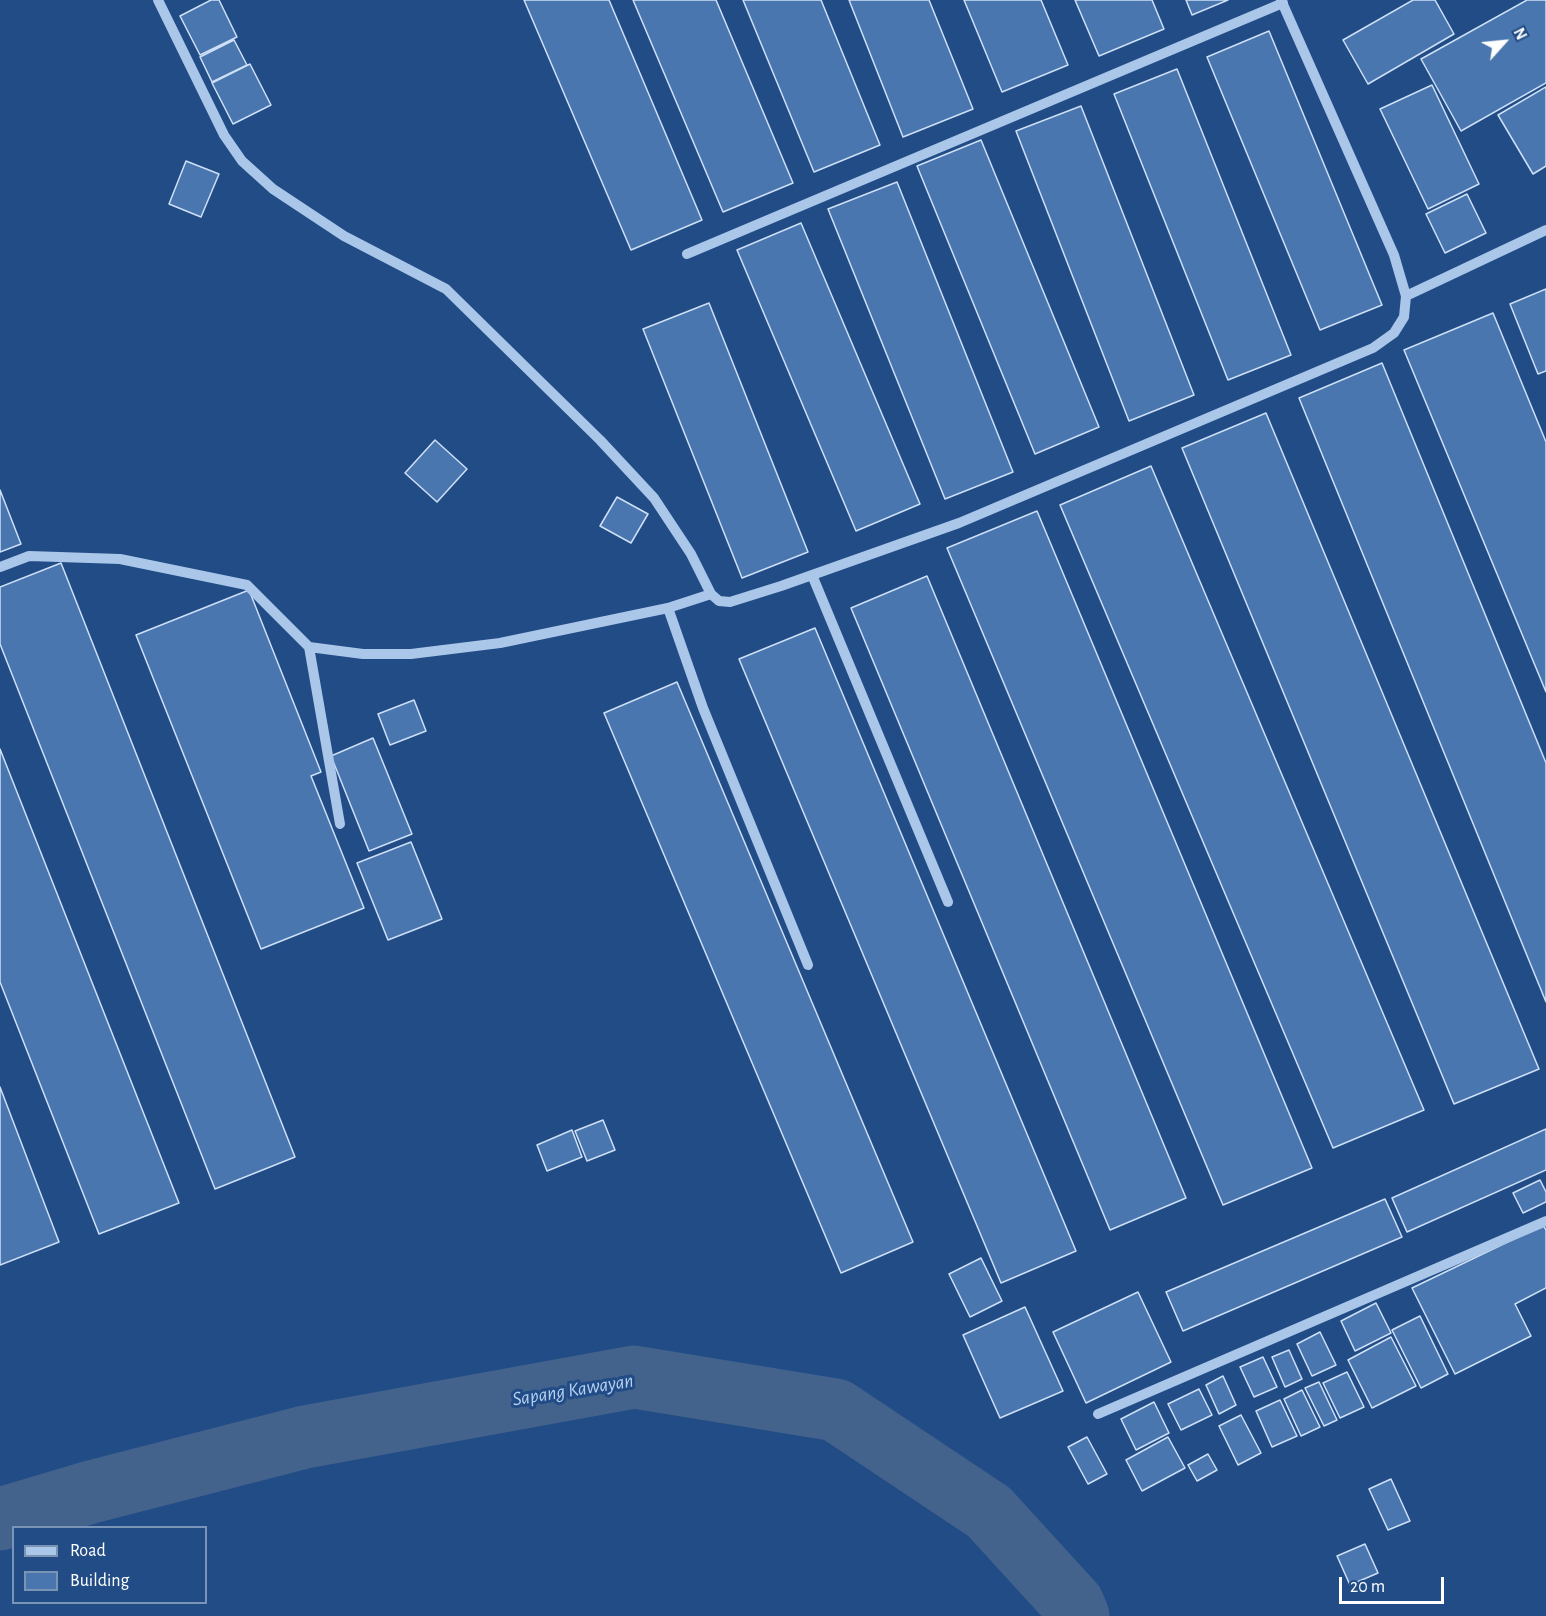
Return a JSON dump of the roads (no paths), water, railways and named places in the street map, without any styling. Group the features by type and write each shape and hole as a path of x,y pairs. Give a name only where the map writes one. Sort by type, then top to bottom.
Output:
{"lane":[{"path":"158,0 224,135 242,160 273,189 344,236 446,289 600,440 654,498 691,554 711,594 719,601 730,602 959,523 1373,348 1394,333 1404,317 1406,296 1394,255 1282,1 687,254"},
{"path":"1406,296 1546,230"},
{"path":"0,567 29,556 120,559 247,585 309,647 340,824"},
{"path":"812,575 948,902"},
{"path":"309,647 363,654 411,654 500,643 669,608 711,594"},
{"path":"669,608 703,708 808,964"},
{"path":"1098,1414 1546,1221"}],"waterway":[{"name":"Sapang Kawayan","path":"0,1519 91,1492 305,1437 634,1377 836,1410 989,1512 1073,1604 1078,1616"}]}
